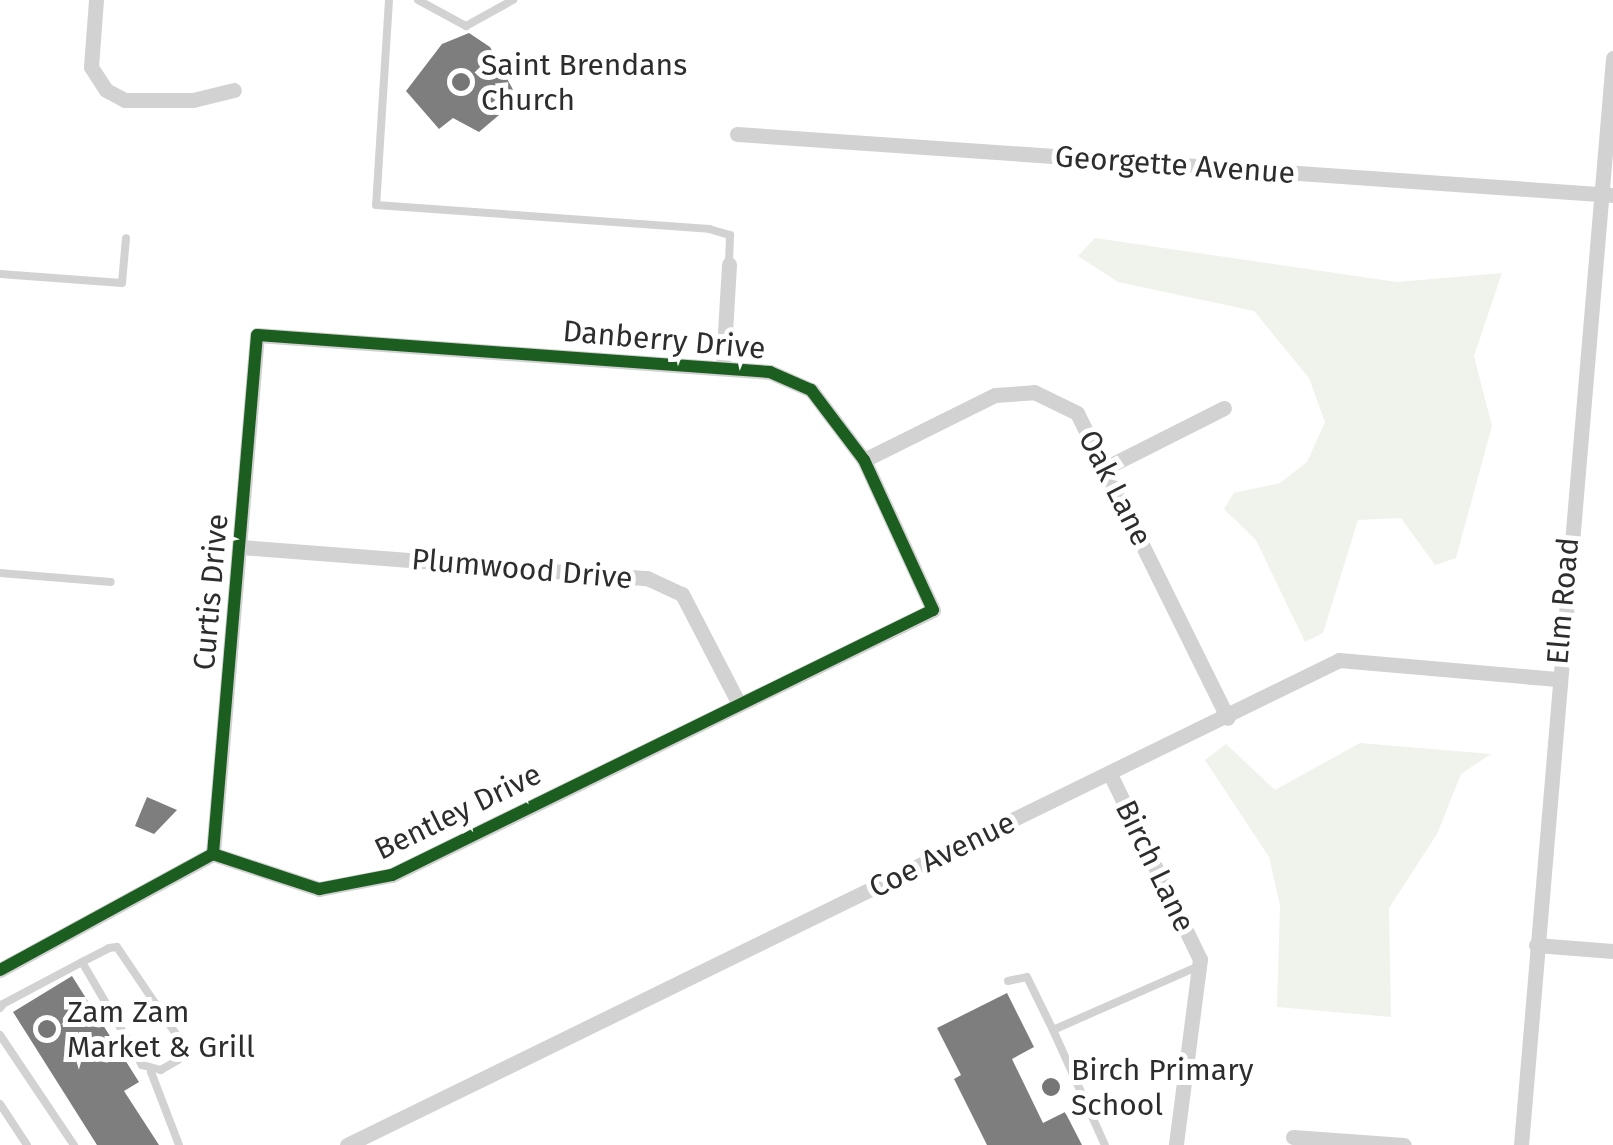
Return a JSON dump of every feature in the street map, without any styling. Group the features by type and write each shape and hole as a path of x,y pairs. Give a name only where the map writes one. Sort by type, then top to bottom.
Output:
{"street":[{"path":"96,0 91,66 125,100 234,90"},
{"name":"Elm Road","path":"1521,1145 1557,679 1606,195 1613,58"},
{"name":"Georgette Avenue","path":"737,134 1606,195"},
{"path":"723,366 728,264"},
{"name":"Danberry Drive","path":"257,335 723,366 812,390 864,460 933,610"},
{"name":"Curtis Drive","path":"212,854 257,335"},
{"name":"Oak Lane","path":"864,460 996,394 1034,392 1076,414 1108,467 1228,718"},
{"path":"1108,467 1224,408"},
{"name":"Plumwood Drive","path":"240,547 647,578 682,594 737,700"},
{"name":"Bentley Drive","path":"212,854 319,889 355,887 737,700 933,610"},
{"name":"Coe Avenue","path":"347,1145 1228,718 1339,660 1557,679"},
{"name":"Birch Lane","path":"1110,774 1200,962"},
{"path":"0,970 212,854"},
{"path":"1536,945 1613,951"},
{"path":"1176,1145 1200,962"},
{"path":"1293,1138 1404,1145"}],"lane":[{"path":"389,0 376,205 709,229 730,235 728,264"},
{"path":"418,0 466,26 512,0"},
{"path":"0,274 122,283 126,238"},
{"path":"0,572 110,582"},
{"path":"0,1008 108,948 124,952 172,1028 182,1052 152,1072"},
{"path":"82,962 152,1072 179,1145"},
{"path":"1052,1030 1200,962"},
{"path":"1008,981 1028,977 1105,1145"},
{"path":"0,1036 74,1145"},
{"path":"0,1104 27,1145"}],"shaded area":[{"path":"1095,238 1397,282 1502,273 1474,356 1492,426 1456,558 1435,565 1401,518 1358,520 1323,633 1305,642 1256,540 1224,509 1234,493 1280,483 1307,462 1325,422 1309,378 1254,311 1118,282 1078,256"},
{"path":"1360,743 1491,754 1461,774 1437,834 1389,908 1391,1017 1277,1007 1280,905 1269,857 1205,760 1226,744 1275,790"}],"building":[{"path":"469,33 490,47 518,99 479,132 453,118 439,129 406,91 442,44"},
{"path":"147,797 177,810 154,834 135,826"},
{"path":"72,976 139,1082 124,1091 159,1145 97,1145 13,1012"},
{"name":"Birch Primary School","path":"1007,993 1034,1047 1012,1059 1043,1123 1065,1112 1082,1145 987,1145 954,1079 961,1075 937,1028"}],"cycle path":[{"path":"0,970 213,854 319,889 392,875 933,610 864,460 811,390 770,372 257,335 213,854"}],"place":[{"name":"Saint Brendans Church","path":"461,82"},
{"name":"Zam Zam Market & Grill","path":"47,1029"},
{"name":"Birch Primary School","path":"1051,1087"}]}
